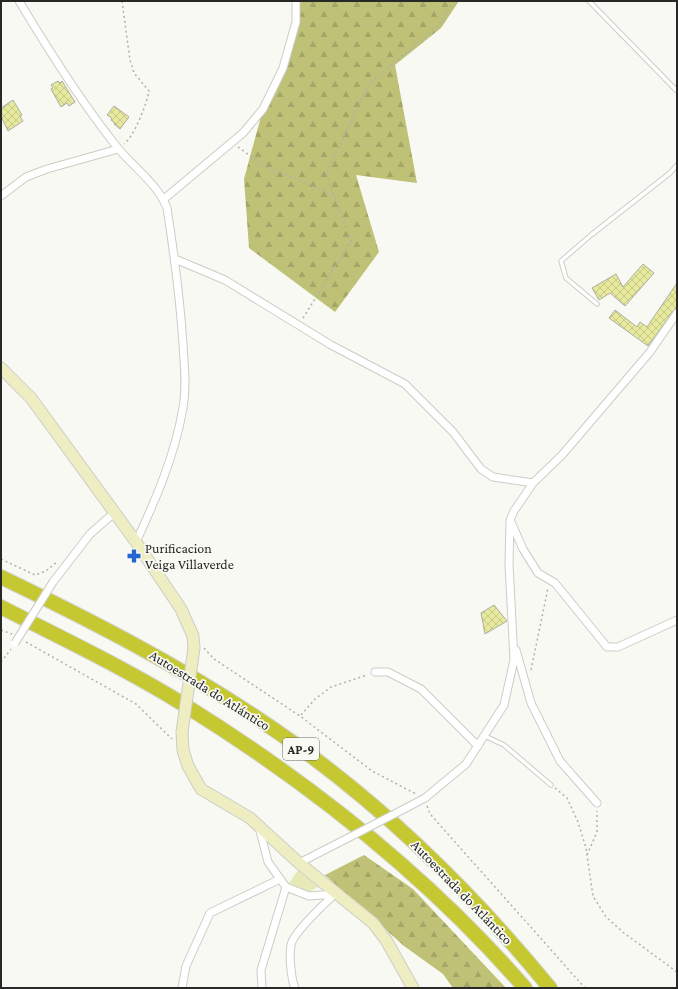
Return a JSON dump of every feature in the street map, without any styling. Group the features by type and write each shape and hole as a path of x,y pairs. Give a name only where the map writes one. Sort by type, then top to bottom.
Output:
{"highway":[{"name":"Autoestrada do Atlántico","path":"1,577 147,651 254,716 322,764 386,816 445,871 527,960 550,988"},
{"name":"Autoestrada do Atlántico","path":"1,607 113,664 173,698 291,776 392,854 454,912 525,988"}],"street":[{"path":"19,1 58,64 118,149 164,199 167,208 180,302 185,382 183,407 175,444 159,494 136,542"},
{"path":"164,199 243,133 263,109 283,68 296,22 296,1"},
{"path":"1,196 26,177 47,168 118,149"},
{"path":"175,259 225,280 337,348 405,384 453,432 481,469 493,477 533,483"},
{"path":"299,863 425,798 466,764 504,705 514,660 508,564 510,520 533,483 562,455 650,352 677,312"},
{"path":"1,368 31,398 136,542 181,609 193,636 194,648 182,732 183,750 191,774 202,789 242,812 259,825 299,863 335,894 373,923 382,932 413,988"},
{"path":"15,643 53,582 90,534 114,513"},
{"path":"510,520 523,549 538,573 555,583 607,647 618,647 677,620"},
{"path":"512,636 531,703 560,761 597,803"},
{"path":"375,672 388,672 421,689 478,746"},
{"path":"259,825 268,862 286,887 309,896 335,894"},
{"path":"182,988 186,966 210,913 280,879"},
{"path":"262,988 261,970 286,887"},
{"path":"295,988 292,980 291,944 308,920 335,894"}],"lane":[{"path":"589,1 677,91"},
{"path":"597,304 566,278 561,261 591,235 670,173 677,165"},
{"path":"484,736 504,745 551,785"}],"path":[{"path":"118,149 129,141 147,101 149,91 134,73 130,60 122,1"},
{"path":"299,325 351,241 326,174 368,85 439,25 454,1"},
{"path":"231,142 264,166 334,195"},
{"path":"1,559 35,575 46,571 62,557"},
{"path":"526,685 533,662 550,580"},
{"path":"1,630 14,635"},
{"path":"193,636 214,659 300,716 372,771 425,798 430,814 585,988"},
{"path":"24,641 136,704 183,750"},
{"path":"1,662 15,643"},
{"path":"300,716 315,699 331,687 375,672"},
{"path":"551,785 567,798 578,822 587,855 593,896 606,917 677,972"},
{"path":"587,855 597,832 597,803"}],"green space":[{"path":"296,1 459,1 441,28 395,65 417,183 356,175 379,252 335,312 249,248 244,179 263,109 283,68 296,22"},
{"path":"364,855 413,889 506,988 453,988 443,974 404,946 325,875"},
{"path":"298,870 318,887 310,892 289,883"}],"building":[{"path":"58,81 60,83 62,81 75,102 69,106 67,103 61,107 51,89 53,88 51,85"},
{"path":"13,100 22,115 20,116 23,121 8,131 1,116 1,108"},
{"path":"114,106 129,117 120,129 111,120 112,118 107,115"},
{"path":"643,264 654,273 625,306 610,293 599,300 592,288 616,274 623,287"},
{"path":"677,283 677,306 648,346 609,318 615,310 637,327 640,322 647,327"},
{"path":"494,605 507,621 485,634 481,613"}],"place":[{"name":"Purificacion Veiga Villaverde","path":"134,556"}]}
